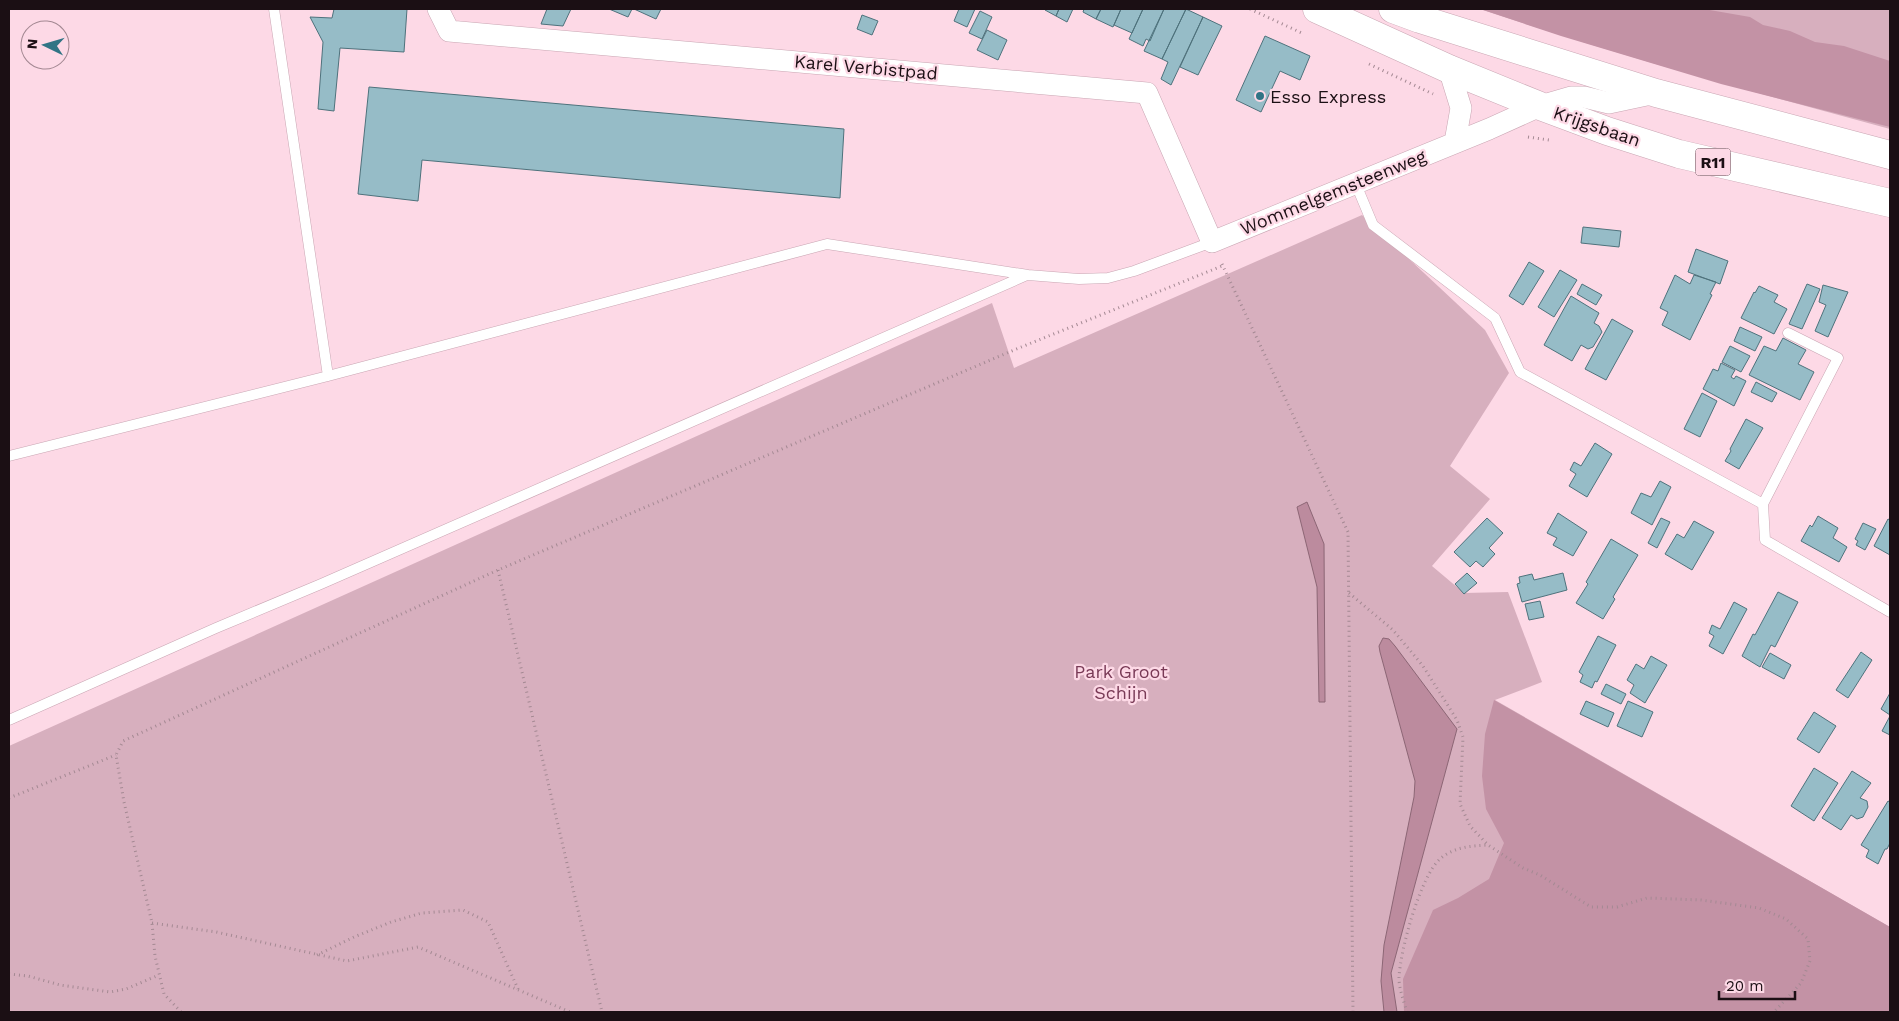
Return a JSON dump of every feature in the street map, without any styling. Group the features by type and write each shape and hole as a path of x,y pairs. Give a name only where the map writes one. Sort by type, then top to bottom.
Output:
{"main road":[{"name":"Krijgsbaan","path":"1317,9 1449,69 1607,132 1679,154 1890,203"},
{"path":"1393,9 1656,93 1890,155"}],"street":[{"name":"Karel Verbistpad","path":"438,9 450,31 1147,93 1212,242"},
{"path":"1449,69 1461,108 1455,142"},
{"name":"Wommelgemsteenweg","path":"1212,242 1540,106 1571,97 1584,97 1609,103 1656,93"}],"lane":[{"path":"274,9 328,376"},
{"path":"1355,182 1374,225 1495,318 1520,372 1763,504"},
{"path":"9,456 328,376 827,244 1028,274 1080,279 1108,278 1134,271 1212,242"},
{"path":"9,720 1028,274"},
{"path":"1788,333 1838,358 1763,504 1765,540 1890,612"}],"path":[{"path":"1250,9 1309,36"},
{"path":"1363,62 1461,108"},
{"path":"1212,242 1348,532 1353,1012"},
{"path":"9,798 116,754 124,741 498,570 997,358 1222,265"},
{"path":"498,570 602,1012"},
{"path":"1348,593 1393,630 1423,666 1457,720 1463,737 1460,804 1470,826 1488,845 1523,868 1540,875 1591,907 1617,907 1647,898 1701,900 1759,908 1786,919 1808,938 1810,961 1801,983 1774,1012"},
{"path":"116,754 124,802 152,923 155,956 164,994 181,1012"},
{"path":"1407,1012 1399,980 1412,914 1423,884 1439,859 1452,851 1459,847 1488,845"},
{"path":"317,955 391,922 422,913 462,910 488,922 518,989"},
{"path":"152,923 216,932 347,961 418,947 570,1012"},
{"path":"9,974 28,976 60,985 110,992 160,975"}],"green space":[{"path":"1480,9 1890,9 1890,129 1684,72"},
{"name":"Park Groot Schijn","path":"1362,215 1485,330 1509,373 1450,466 1490,499 1432,566 1464,593 1508,592 1542,682 1495,700 1890,927 1890,1012 9,1012 9,746 992,303 1014,368"}],"shaded area":[{"path":"1480,9 1704,9 1750,17 1763,25 1790,31 1815,42 1844,46 1890,61 1890,127 1721,84 1561,36"},
{"path":"1307,502 1324,544 1325,702 1319,702 1317,587 1297,507"},
{"path":"1383,638 1389,639 1395,646 1457,729 1391,973 1397,1012 1384,1012 1381,981 1384,945 1414,797 1415,781 1380,652 1379,646"},
{"path":"1494,700 1890,927 1890,1012 1404,1012 1403,979 1433,910 1458,898 1489,879 1504,843 1486,809 1482,776 1485,734"}],"building":[{"path":"334,9 407,9 404,52 340,48 334,111 318,109 323,42 310,17 332,18"},
{"path":"547,9 571,9 563,26 541,24"},
{"path":"609,9 632,9 628,17"},
{"path":"634,9 661,9 656,19"},
{"path":"959,9 975,9 967,27 954,21"},
{"path":"1045,9 1059,9 1056,16"},
{"path":"1059,9 1073,9 1067,22 1056,16"},
{"path":"1084,9 1101,9 1096,19 1083,12"},
{"path":"1101,9 1121,9 1113,27 1096,19"},
{"path":"1121,9 1143,9 1132,33 1114,25"},
{"path":"1143,9 1164,9 1150,41 1146,39 1143,46 1129,39"},
{"path":"1164,9 1186,9 1162,59 1144,51"},
{"path":"1186,9 1203,17 1171,85 1161,79 1168,62 1162,59"},
{"path":"980,11 992,17 982,39 969,33"},
{"path":"862,15 878,21 872,35 857,29"},
{"path":"1203,17 1222,26 1198,75 1180,67"},
{"path":"987,30 1007,40 998,60 977,50"},
{"path":"1265,36 1310,56 1300,80 1280,71 1261,112 1236,100"},
{"path":"369,87 844,129 840,198 422,160 418,201 358,194"},
{"path":"1583,227 1621,231 1619,247 1581,243"},
{"path":"1696,249 1728,261 1720,284 1688,272"},
{"path":"1529,262 1544,271 1523,305 1509,296"},
{"path":"1560,270 1577,280 1554,317 1538,307"},
{"path":"1675,275 1690,284 1694,275 1716,282 1710,294 1712,295 1690,340 1662,325 1668,312 1660,308"},
{"path":"1582,284 1602,295 1596,305 1577,294"},
{"path":"1807,284 1820,289 1802,329 1789,324"},
{"path":"1823,285 1848,292 1828,337 1815,331 1826,305 1819,302"},
{"path":"1759,286 1778,295 1774,302 1787,309 1774,334 1741,318"},
{"path":"1571,296 1599,313 1594,323 1599,326 1602,332 1593,347 1588,349 1581,345 1572,361 1544,345"},
{"path":"1612,319 1633,331 1606,380 1585,369"},
{"path":"1740,327 1762,337 1755,351 1734,341"},
{"path":"1783,338 1806,350 1798,364 1814,372 1800,400 1749,375 1764,346 1776,351"},
{"path":"1730,346 1750,356 1741,372 1722,362"},
{"path":"1721,363 1735,370 1731,377 1734,379 1736,376 1746,381 1734,406 1703,389 1713,369 1718,371"},
{"path":"1756,382 1777,393 1772,402 1751,392"},
{"path":"1702,393 1717,401 1700,437 1684,429"},
{"path":"1746,419 1763,428 1739,469 1725,461"},
{"path":"1595,443 1612,454 1587,497 1569,486 1576,474 1570,470 1574,462 1581,466"},
{"path":"1660,481 1671,487 1652,525 1631,513 1641,493 1651,497"},
{"path":"1558,513 1587,532 1573,556 1553,545 1557,538 1547,533"},
{"path":"1818,516 1838,528 1833,538 1847,547 1839,562 1801,541 1810,525 1812,527"},
{"path":"1487,518 1503,533 1489,548 1495,554 1483,567 1476,561 1470,567 1454,552"},
{"path":"1661,518 1670,522 1657,548 1648,543"},
{"path":"1888,519 1890,520 1890,555 1874,546"},
{"path":"1694,521 1714,532 1692,570 1665,554 1677,534 1684,538"},
{"path":"1863,523 1876,529 1865,550 1856,545 1858,541 1855,539"},
{"path":"1611,539 1638,555 1613,597 1615,599 1603,619 1576,603"},
{"path":"1467,573 1477,583 1464,594 1455,584"},
{"path":"1563,573 1567,590 1522,602 1517,584 1520,583 1519,577 1532,574 1534,580"},
{"path":"1778,592 1798,602 1775,647 1771,645 1760,667 1742,656"},
{"path":"1540,601 1544,617 1529,620 1525,604"},
{"path":"1734,602 1747,609 1723,654 1709,646 1714,636 1709,633 1712,625 1720,629"},
{"path":"1598,636 1616,645 1592,688 1580,682 1583,675 1579,672"},
{"path":"1861,652 1872,660 1848,698 1836,690"},
{"path":"1770,653 1791,665 1784,679 1762,667"},
{"path":"1651,656 1667,665 1645,703 1630,693 1634,685 1627,680 1636,664 1644,669"},
{"path":"1606,684 1626,694 1621,704 1601,694"},
{"path":"1890,693 1890,715 1881,709"},
{"path":"1586,701 1614,713 1608,727 1580,714"},
{"path":"1628,701 1653,712 1642,737 1617,726"},
{"path":"1814,712 1836,726 1819,753 1797,739"},
{"path":"1890,716 1890,735 1882,731"},
{"path":"1814,768 1838,783 1814,821 1791,806"},
{"path":"1852,771 1871,783 1860,798 1867,801 1868,807 1863,817 1857,819 1851,815 1841,830 1822,818"},
{"path":"1888,801 1890,802 1890,843 1878,864 1866,857 1869,850 1861,845"}],"place":[{"name":"Esso Express","path":"1260,96"}]}
